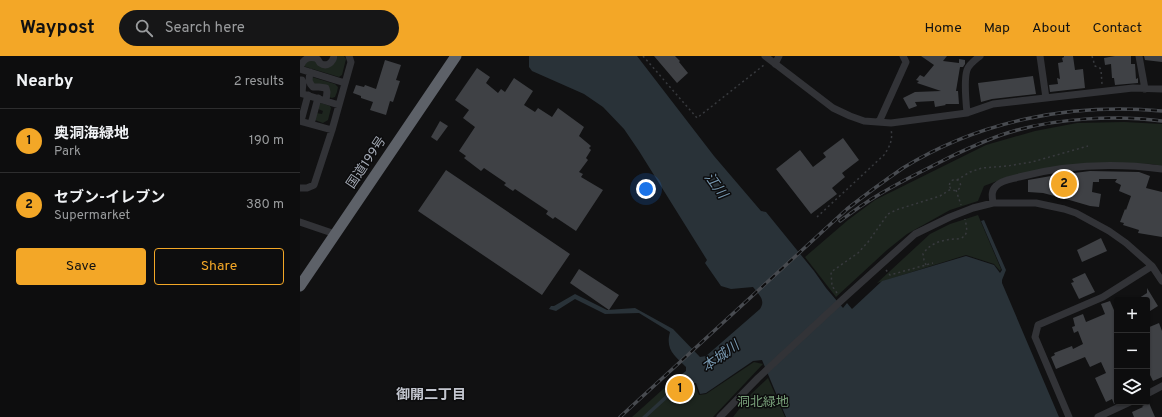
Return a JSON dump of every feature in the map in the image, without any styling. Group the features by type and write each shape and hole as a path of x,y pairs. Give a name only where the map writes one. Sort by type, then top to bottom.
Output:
{"highway":[{"name":"国道199号","path":"300,286 456,56"}],"street":[{"path":"334,56 334,60 330,64 321,63 312,56 308,56 303,59 300,68 345,83"},
{"path":"300,188 308,188 314,185 332,130 345,83 350,62 349,56"},
{"path":"775,64 779,56"},
{"path":"967,113 966,71 971,63 980,56"},
{"path":"1040,56 1046,98"},
{"path":"1139,56 1145,88"},
{"path":"879,122 906,57"},
{"path":"765,60 775,64 833,108 864,121 891,123 967,113 994,104 1133,88 1162,89"},
{"path":"310,72 310,84 313,87 326,88 326,101"},
{"path":"300,80 302,80 303,83 300,121 332,130"},
{"path":"303,94 339,105"},
{"path":"311,124 318,98"},
{"path":"993,203 992,191 997,184 1038,172 1078,167 1112,166 1162,169"},
{"path":"720,417 758,378 915,234 950,217 974,208 993,203 1036,203 1064,208 1109,231 1126,243 1152,266 1162,281"},
{"path":"300,222 335,234"},
{"path":"1069,417 1035,337 1038,325 1103,297 1152,266"},
{"path":"1150,392 1162,386"},
{"path":"1098,417 1124,405"}],"path":[{"path":"643,56 697,118 765,60"},
{"path":"1092,56 1096,66 1101,70 1103,92"},
{"path":"817,217 884,155 891,144 891,123"},
{"path":"951,189 949,186 951,181 954,179 958,180 970,172 982,168 1032,162 1088,146"},
{"path":"956,190 959,189 960,185 958,180"},
{"path":"837,293 832,286 831,272 858,253 868,242 888,214 940,196 951,189 956,190"},
{"path":"956,190 961,204"},
{"path":"926,264 923,254 933,244 945,240 962,238 965,236 967,227 964,217"},
{"path":"885,270 890,275 932,263"}],"green space":[{"path":"338,56 344,56 346,59 342,75 339,77 303,66 308,59 333,64"},
{"path":"312,77 335,84 338,87 335,97 329,97 329,94 313,85"},
{"path":"321,103 330,106 331,108 328,120 323,123 315,120 316,113 322,114 323,111 318,109 319,104"},
{"path":"1124,122 1162,124 1162,166 1152,164 1112,163 1010,176 984,186 978,201 950,210 907,234 887,250 836,297 805,257 848,220 875,200 986,145 1035,131 1077,123"},
{"path":"978,215 1001,269 1000,271 994,264 966,255 877,283 930,234 950,224"},
{"path":"754,362 763,364 713,417 632,417 671,382 695,385 699,395 706,394"},
{"name":"洞北緑地","path":"768,378 785,417 733,417 751,394"}],"water":[{"path":"529,56 637,56 714,156 761,211 766,212 843,308 847,303 852,309 882,281 966,256 994,265 1000,273 1002,270 981,221 984,220 1006,270 1002,283 1059,417 786,417 762,360 753,361 706,393 700,394 696,383 677,386 669,397 647,417 642,417 668,393 673,387 674,380 686,371 686,367 675,356 670,348 670,332 639,313 605,314 575,299 556,311 549,309 551,306 554,306 575,294 607,310 635,308 673,329 700,357 706,356 760,309 762,306 762,300 753,287 731,289 721,286 705,263 707,260 624,129 603,107 584,94 532,71 529,67"}],"building":[{"path":"654,56 675,56 688,73 677,83"},
{"path":"921,56 947,56 943,61 959,63 959,59 965,60 963,67 960,67 956,91 958,91 959,104 945,104 946,105 935,107 934,101 915,102 917,106 909,109 903,98 915,92 941,91 917,83 919,81 916,80 920,75 924,77 934,65"},
{"path":"1064,56 1073,56 1075,70 1083,69 1085,88 1050,92 1049,85 1058,84 1057,78 1060,79 1058,63 1063,62 1062,58"},
{"path":"1131,56 1131,64 1135,64 1136,79 1138,78 1138,83 1115,85 1114,78 1112,78 1111,64 1105,65 1104,58"},
{"path":"1144,56 1162,56 1162,62 1145,60"},
{"path":"385,60 401,65 396,80 400,81 393,102 390,101 386,115 370,110 373,102 361,98 361,96 353,93 356,85 364,87 365,85 376,89"},
{"path":"477,68 490,77 486,83 498,93 501,89 505,92 514,78 533,91 524,105 535,112 538,108 552,117 558,108 584,127 579,136 591,146 589,148 591,150 586,158 588,160 579,172 583,174 581,177 603,190 576,231 555,217 553,219 546,214 548,211 515,189 513,191 504,185 506,183 484,168 481,171 464,158 466,156 459,151 475,127 463,118 469,110 455,100"},
{"path":"1033,76 1036,94 992,99 981,102 978,83"},
{"path":"440,121 448,126 437,141 431,137"},
{"path":"843,138 859,160 842,173 845,177 832,188 837,194 811,214 776,169 800,150 813,167 826,157 823,153"},
{"path":"446,170 570,254 542,295 418,211"},
{"path":"1090,171 1139,172 1150,176 1146,188 1162,192 1162,237 1138,233 1139,230 1123,225 1124,223 1120,222 1131,196 1119,191 1121,185 1115,182 1117,179 1099,179 1099,182 1093,182 1092,192 1101,194 1099,207 1090,206 1043,193 1028,192 1028,180"},
{"path":"1101,238 1107,251 1082,262 1077,250"},
{"path":"579,269 619,295 609,310 570,283"},
{"path":"1085,273 1095,292 1079,299 1071,283 1074,282 1072,279"},
{"path":"1147,288 1158,306 1150,311 1150,297 1141,297 1147,293"},
{"path":"1110,301 1114,310 1114,404 1112,399 1106,402 1095,378 1106,373 1101,362 1090,367 1085,357 1056,369 1051,357 1055,355 1054,353 1072,346 1073,349 1083,344 1078,331 1074,333 1072,327 1075,326 1073,318 1083,314 1086,322 1105,314 1101,304"},
{"path":"1159,323 1162,331 1162,377 1153,381 1150,375 1150,327"},
{"path":"1150,405 1155,417 1134,417 1132,412 1143,407 1142,406"}],"railway":[{"path":"620,417 847,209 903,168 933,151 995,127 1028,118 1095,110 1128,109 1162,111"},
{"path":"840,221 903,181 950,157 1006,133 1050,123 1088,119 1126,118 1162,121"}],"place":[{"name":"セブン-イレブン","path":"1064,184"},
{"name":"奥洞海緑地","path":"680,389"}],"district":[{"name":"御開二丁目","path":"431,395"}],"water label":[{"name":"江川","path":"715,186"},
{"name":"本城川","path":"721,357"}]}
